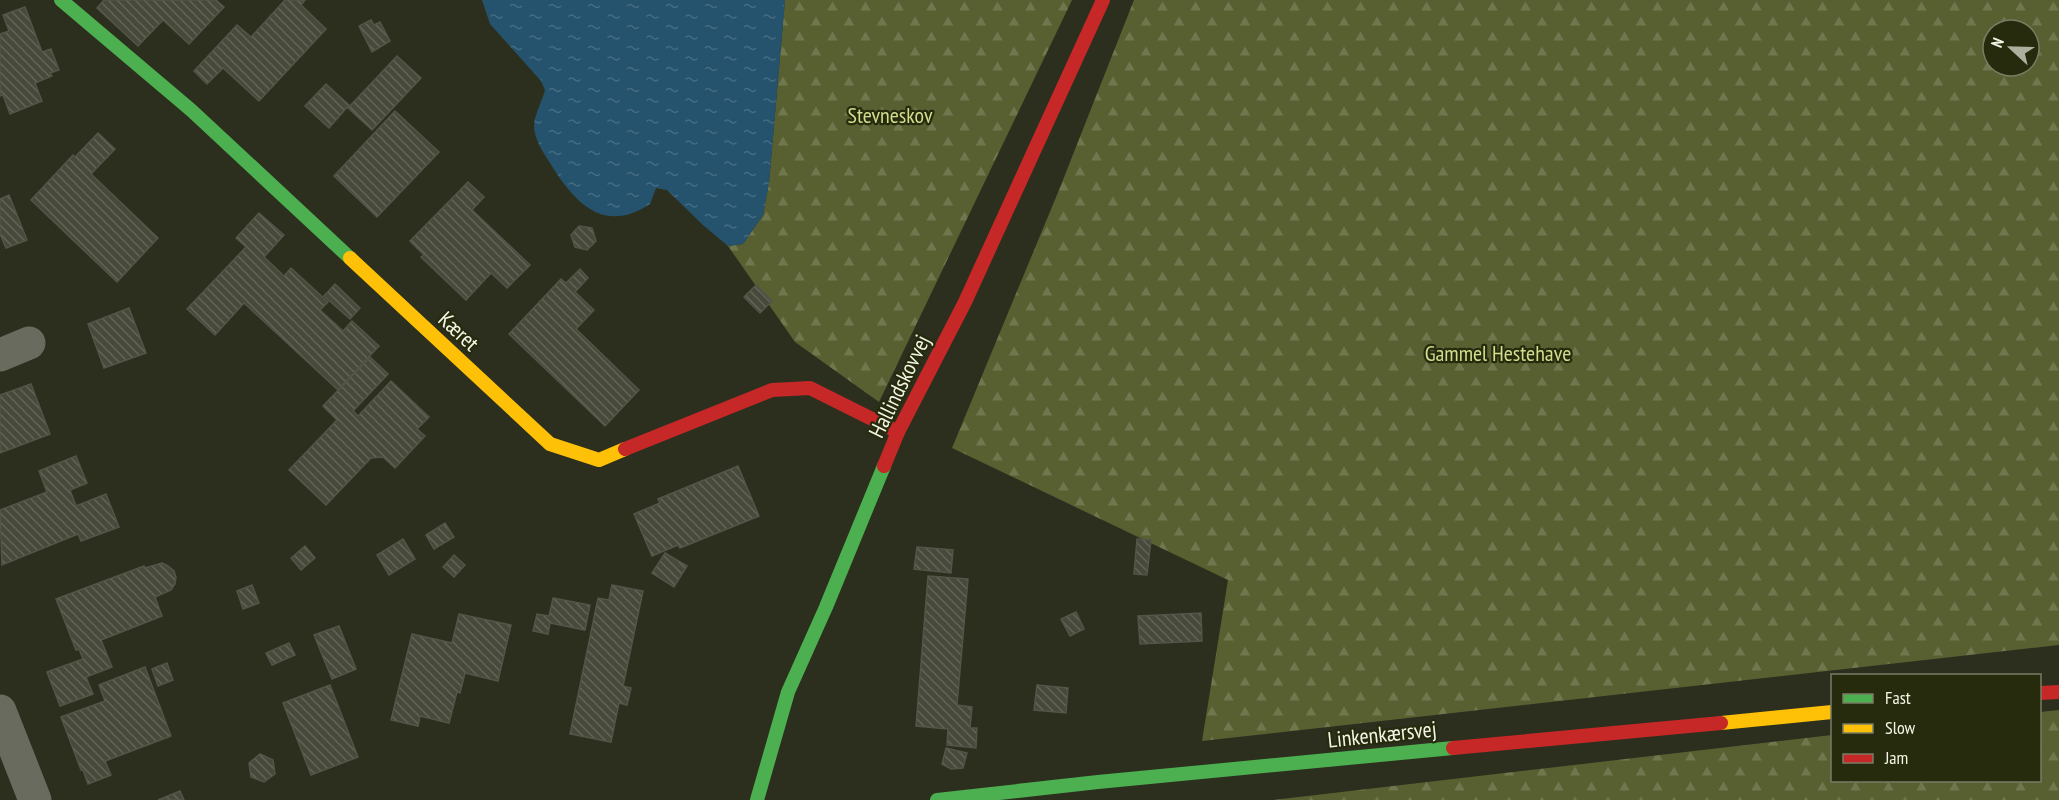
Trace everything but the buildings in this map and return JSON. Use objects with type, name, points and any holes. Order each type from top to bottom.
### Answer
[{"type":"street","name":"Kæret","points":[[61,0],[191,110],[550,444],[599,460],[772,390],[810,388],[898,432]]},
{"type":"street","name":"Hallindskovvej","points":[[757,800],[788,692],[826,607],[898,432],[964,302],[1103,0]]},
{"type":"street","points":[[2041,693],[2059,692]]},
{"type":"street","points":[[0,711],[35,800]]},
{"type":"street","name":"Linkenkærsvej","points":[[937,800],[1110,781],[1831,712]]},
{"type":"green space","name":"Stevneskov","points":[[785,0],[1072,0],[879,402],[795,342],[728,246],[743,244],[763,215],[769,183]]},
{"type":"green space","name":"Gammel Hestehave","points":[[1134,0],[2059,0],[2059,645],[1202,741],[1228,580],[952,448],[1059,190]]},
{"type":"green space","points":[[2059,710],[2059,800],[1273,800],[1831,735],[1831,782],[2041,782],[2041,712]]},
{"type":"water","points":[[482,0],[785,0],[769,183],[763,215],[743,244],[728,246],[667,190],[656,188],[650,204],[633,213],[618,216],[604,215],[591,210],[580,201],[559,177],[542,150],[534,130],[534,121],[545,90],[541,81],[490,24]]},
{"type":"traffic: fast","points":[[61,0],[191,110],[350,258]]},
{"type":"traffic: fast","points":[[757,800],[788,692],[884,466]]},
{"type":"traffic: fast","points":[[937,800],[1453,748]]},
{"type":"traffic: slow","points":[[350,258],[550,444],[599,460],[625,449]]},
{"type":"traffic: slow","points":[[1721,723],[1831,712]]},
{"type":"traffic: jam","points":[[884,466],[898,432],[965,302],[1103,0]]},
{"type":"traffic: jam","points":[[625,449],[772,390],[810,388],[898,432]]},
{"type":"traffic: jam","points":[[2041,693],[2059,692]]},
{"type":"traffic: jam","points":[[1453,748],[1721,723]]}]
